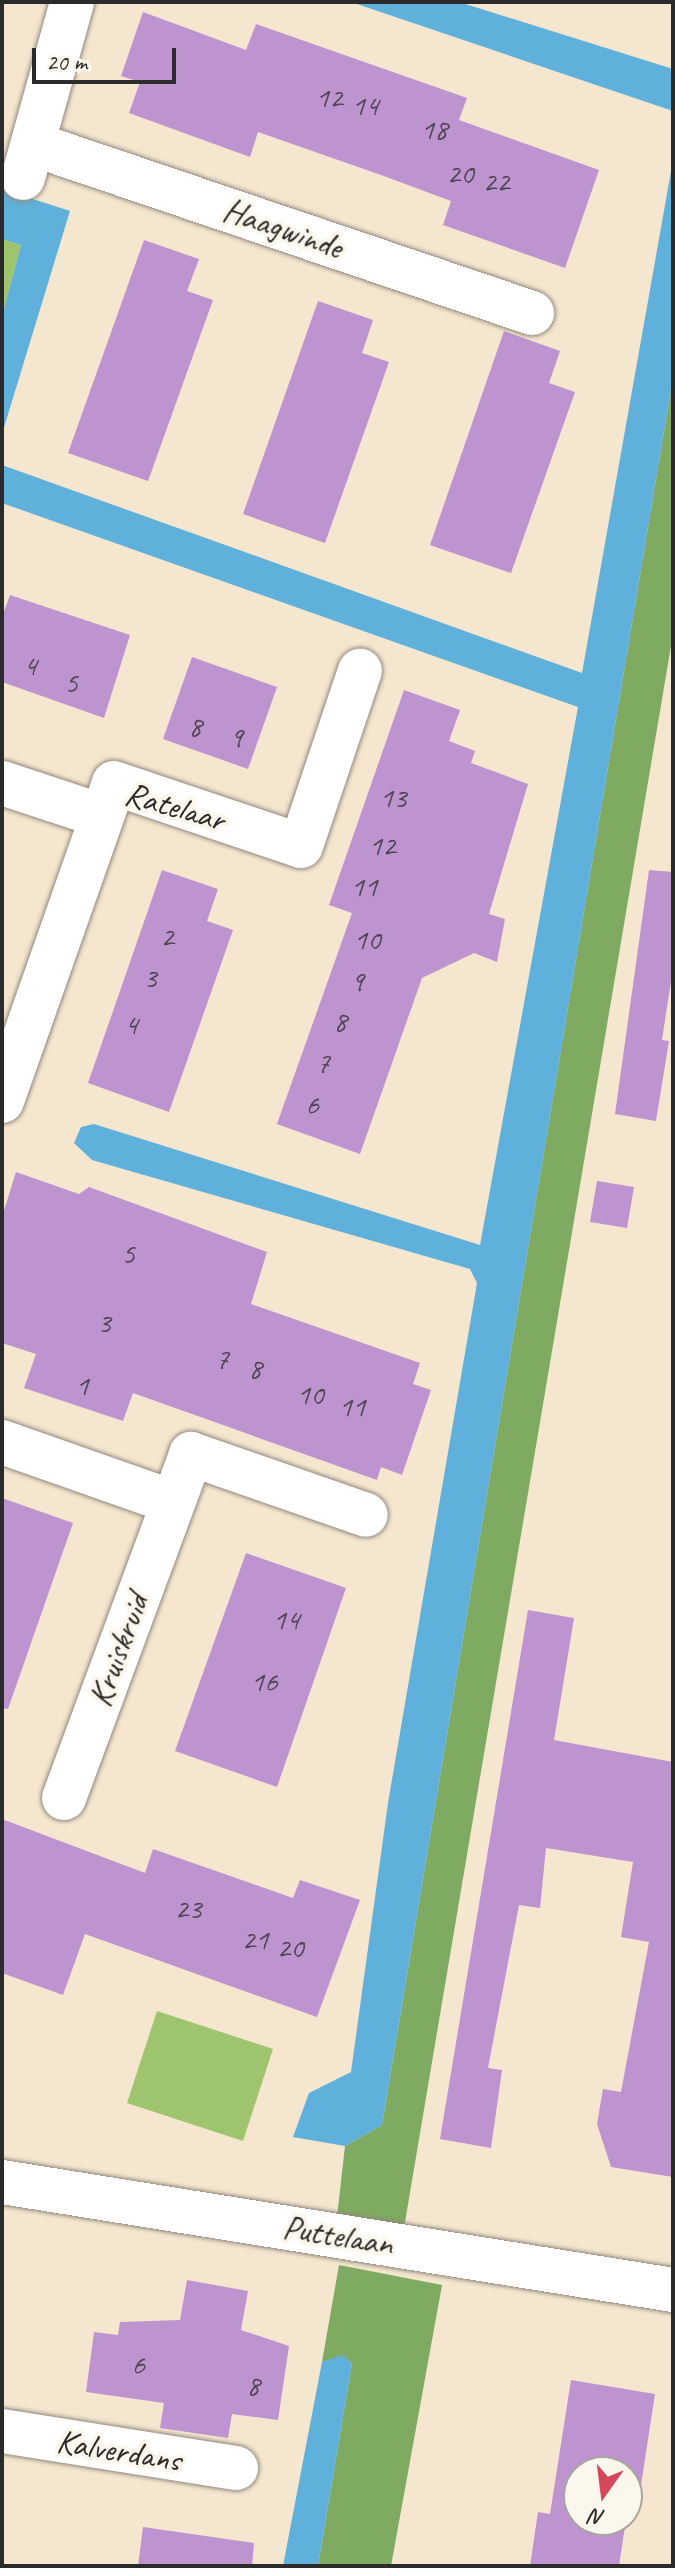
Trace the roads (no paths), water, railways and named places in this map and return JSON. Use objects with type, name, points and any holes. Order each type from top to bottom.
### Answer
[{"type":"street","name":"Haagwinde","points":[[72,2],[28,161],[532,313]]},
{"type":"street","name":"Ratelaar","points":[[8,1085],[114,783],[301,846],[360,671]]},
{"type":"street","points":[[2,783],[102,816]]},
{"type":"street","points":[[2,1442],[172,1502]]},
{"type":"street","name":"Kruiskruid","points":[[64,1798],[191,1454],[366,1515]]},
{"type":"street","name":"Puttelaan","points":[[2,2182],[673,2290]]},
{"type":"street","name":"Kalverdans","points":[[2,2431],[236,2468]]},
{"type":"water","points":[[351,2],[459,2],[673,69],[673,111]]},
{"type":"water","points":[[673,160],[673,377],[382,2125],[345,2146],[293,2137],[309,2093],[351,2072],[388,1803],[477,1283],[470,1269],[92,1160],[74,1143],[81,1127],[94,1124],[480,1245],[578,707],[2,503],[2,465],[582,673]]},
{"type":"water","points":[[2,189],[70,211],[2,434],[2,316],[21,245],[2,239]]},
{"type":"water","points":[[342,2355],[352,2363],[318,2566],[283,2566],[322,2362]]}]
